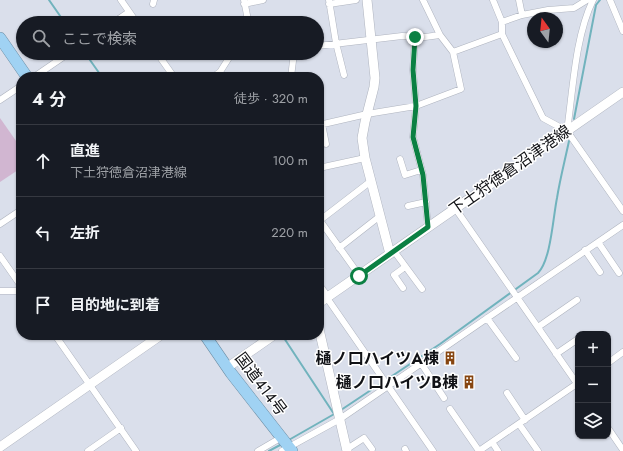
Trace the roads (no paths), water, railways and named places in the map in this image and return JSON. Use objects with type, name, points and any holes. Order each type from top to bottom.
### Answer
[{"type":"highway","points":[[0,38],[24,72]]},
{"type":"highway","name":"国道414号","points":[[209,340],[228,367],[282,437],[288,450]]},
{"type":"street","points":[[122,0],[132,16]]},
{"type":"street","points":[[246,16],[244,2],[263,0]]},
{"type":"street","points":[[344,75],[336,43],[329,2],[356,0]]},
{"type":"street","points":[[367,0],[375,78],[362,138],[380,216],[392,252],[422,289]]},
{"type":"street","points":[[324,123],[416,106],[461,88],[453,52],[440,35],[423,0]]},
{"type":"street","points":[[493,0],[502,22],[502,34],[543,118],[567,131],[623,211]]},
{"type":"street","points":[[519,0],[522,16]]},
{"type":"street","points":[[502,22],[548,10],[574,8],[587,0]]},
{"type":"street","points":[[567,131],[578,54],[587,12],[593,0]]},
{"type":"street","points":[[610,0],[623,31]]},
{"type":"street","points":[[123,16],[129,12]]},
{"type":"street","points":[[453,52],[502,34]]},
{"type":"street","points":[[324,45],[402,36],[415,37],[440,35]]},
{"type":"street","points":[[415,37],[413,70],[416,106],[413,137],[421,170],[428,227]]},
{"type":"street","points":[[41,72],[59,60]]},
{"type":"street","points":[[163,60],[171,72]]},
{"type":"street","points":[[219,72],[228,60]]},
{"type":"street","points":[[292,72],[293,60]]},
{"type":"street","points":[[0,100],[16,89]]},
{"type":"street","name":"下土狩徳倉沼津港線","points":[[324,300],[623,92]]},
{"type":"street","points":[[324,137],[326,144]]},
{"type":"street","points":[[324,167],[366,158]]},
{"type":"street","points":[[400,159],[405,175],[421,170]]},
{"type":"street","points":[[324,216],[371,181]]},
{"type":"street","points":[[408,206],[426,202]]},
{"type":"street","points":[[455,208],[575,380]]},
{"type":"street","points":[[0,224],[16,213]]},
{"type":"street","points":[[339,248],[380,216]]},
{"type":"street","points":[[288,450],[340,419],[487,318],[516,296],[623,225]]},
{"type":"street","points":[[324,227],[359,276]]},
{"type":"street","points":[[598,242],[618,273]]},
{"type":"street","points":[[585,250],[600,272]]},
{"type":"street","points":[[0,256],[16,279]]},
{"type":"street","points":[[403,288],[394,275],[405,267]]},
{"type":"street","points":[[0,291],[16,291]]},
{"type":"street","points":[[538,327],[577,300]]},
{"type":"street","points":[[324,302],[388,385],[433,451]]},
{"type":"street","points":[[487,318],[516,358]]},
{"type":"street","points":[[59,340],[136,451]]},
{"type":"street","points":[[0,447],[154,340]]},
{"type":"street","points":[[228,367],[267,340]]},
{"type":"street","points":[[322,340],[347,450],[364,438],[372,449]]},
{"type":"street","points":[[556,354],[575,341]]},
{"type":"street","points":[[611,361],[621,354],[623,361]]},
{"type":"street","points":[[421,363],[444,398]]},
{"type":"street","points":[[450,409],[479,451],[575,386]]},
{"type":"street","points":[[507,392],[538,451]]},
{"type":"street","points":[[88,451],[121,428]]},
{"type":"street","points":[[611,431],[621,442],[623,450]]},
{"type":"street","points":[[258,451],[282,437]]},
{"type":"street","points":[[492,442],[498,451]]},
{"type":"waterway","points":[[49,0],[60,16]]},
{"type":"waterway","points":[[574,119],[596,5],[600,0]]},
{"type":"waterway","points":[[90,60],[98,72]]},
{"type":"waterway","points":[[341,410],[440,344],[538,273],[549,249],[558,191],[569,141]]},
{"type":"waterway","points":[[285,340],[334,414]]},
{"type":"waterway","points":[[287,441],[336,413]]},
{"type":"waterway","points":[[269,451],[282,444]]},
{"type":"place","name":"樋ノ口ハイツA棟","points":[[450,358]]},
{"type":"place","name":"樋ノ口ハイツB棟","points":[[469,382]]}]
